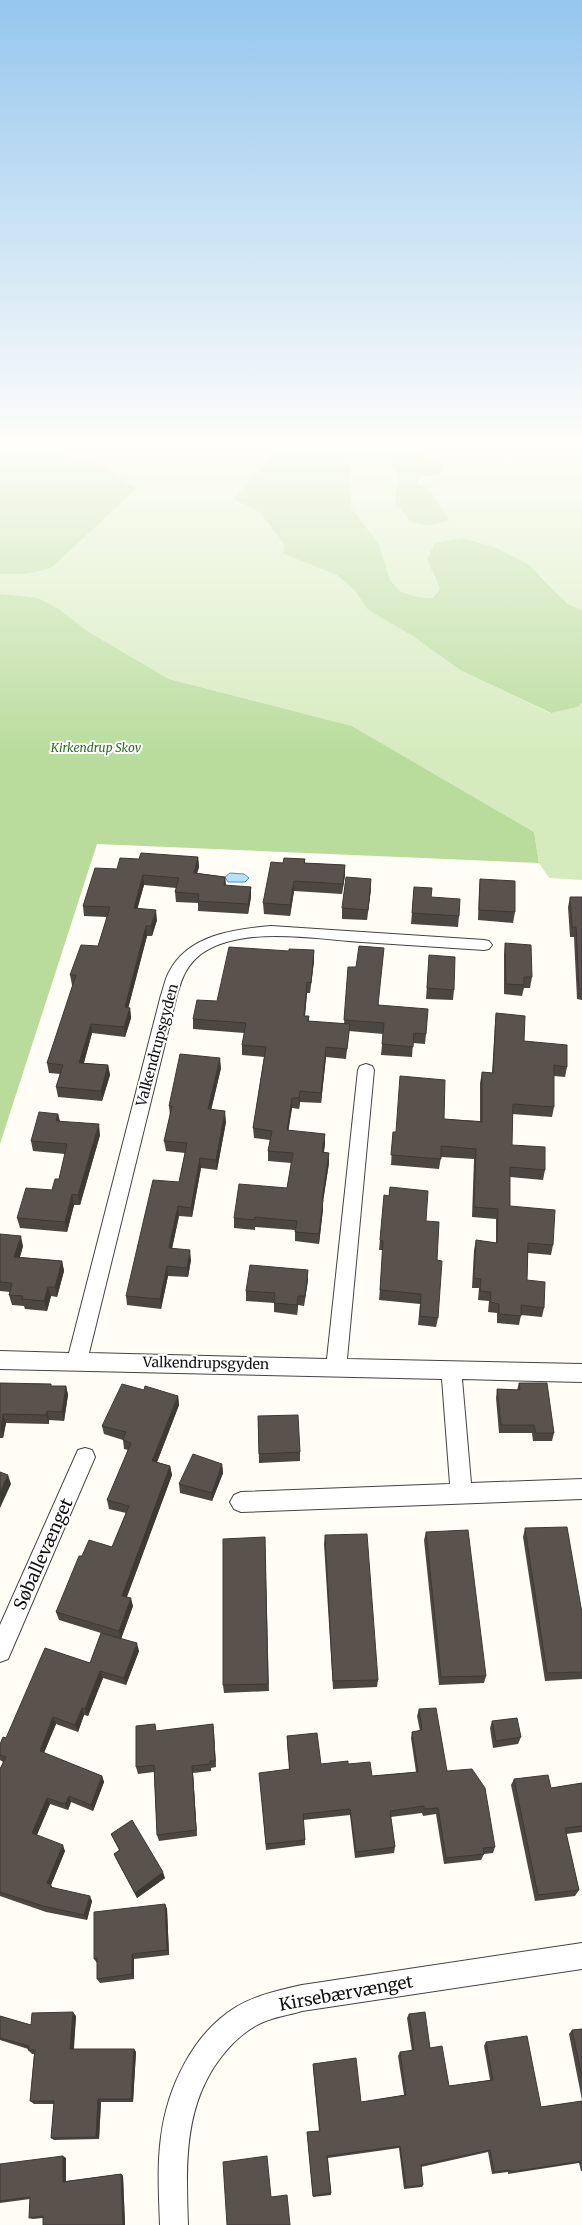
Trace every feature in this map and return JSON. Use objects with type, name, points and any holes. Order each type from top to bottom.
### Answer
[{"type":"street","name":"Valkendrupsgyden","points":[[77,1361],[169,995],[178,969],[196,950],[220,939],[245,933],[271,931],[484,946]]},
{"type":"street","points":[[336,1366],[366,1070]]},
{"type":"street","name":"Valkendrupsgyden","points":[[0,1360],[336,1366],[582,1373]]},
{"type":"street","points":[[450,1369],[461,1494]]},
{"type":"street","name":"Søballevænget","points":[[0,1652],[85,1457]]},
{"type":"street","points":[[240,1502],[582,1489]]},
{"type":"street","name":"Kirsebærvænget","points":[[174,2225],[175,2137],[184,2096],[202,2061],[222,2036],[244,2018],[266,2008],[302,1998],[582,1956]]},
{"type":"green space","points":[[0,547],[74,547],[51,568],[26,574],[0,574]]},
{"type":"green space","points":[[44,547],[284,547],[283,554],[337,575],[355,591],[368,610],[414,637],[460,670],[550,713],[578,707],[582,703],[582,880],[549,878],[539,863],[534,832],[352,726],[169,679],[89,632],[59,609],[0,594],[0,574],[26,574]]},
{"type":"green space","points":[[284,547],[380,547],[390,580],[400,591],[417,597],[433,598],[440,589],[427,559],[433,547],[494,547],[528,564],[568,604],[582,610],[582,703],[578,707],[551,713],[460,670],[414,637],[368,610],[355,591],[337,575],[283,554]]},
{"type":"green space","points":[[374,547],[582,547],[582,610],[568,604],[540,575],[432,572],[440,589],[433,598],[417,597],[400,591],[390,580],[384,564]]},
{"type":"green space","name":"Kirkendrup Skov","points":[[0,594],[38,598],[59,609],[89,632],[169,679],[352,726],[534,832],[539,863],[97,844],[0,1144]]},
{"type":"water","points":[[230,873],[244,874],[249,878],[245,882],[228,882],[225,877]]},
{"type":"building","points":[[141,853],[198,857],[194,873],[225,877],[224,885],[251,887],[248,904],[198,901],[199,894],[175,892],[179,878],[143,875],[134,908],[156,910],[151,926],[146,926],[125,1007],[130,1008],[124,1027],[91,1024],[79,1063],[108,1065],[101,1091],[56,1087],[63,1065],[47,1063],[76,975],[70,975],[81,945],[98,946],[110,907],[83,906],[95,868],[117,869],[120,858],[139,859]]},
{"type":"building","points":[[284,858],[305,859],[304,863],[345,865],[343,884],[294,881],[290,905],[263,903],[271,862],[283,863]]},
{"type":"building","points":[[346,877],[371,879],[368,910],[342,908]]},
{"type":"building","points":[[480,879],[515,881],[515,912],[479,910]]},
{"type":"building","points":[[414,887],[432,888],[431,897],[460,899],[459,916],[412,913]]},
{"type":"building","points":[[570,897],[582,897],[582,989],[579,989],[576,927],[572,927]]},
{"type":"building","points":[[505,943],[531,945],[532,977],[524,977],[524,985],[506,984]]},
{"type":"building","points":[[359,946],[384,948],[378,1005],[428,1009],[426,1034],[414,1033],[413,1047],[382,1044],[384,1023],[344,1020],[348,967],[356,967]]},
{"type":"building","points":[[229,947],[289,951],[289,949],[314,950],[311,983],[307,982],[304,1016],[309,1016],[308,1021],[350,1024],[347,1049],[326,1047],[321,1093],[300,1091],[299,1098],[292,1098],[287,1130],[325,1134],[322,1152],[329,1153],[322,1199],[319,1234],[295,1232],[297,1221],[255,1217],[254,1220],[234,1218],[239,1184],[287,1188],[293,1153],[268,1151],[272,1131],[253,1128],[266,1047],[242,1045],[246,1023],[193,1019],[197,1000],[217,1001]]},
{"type":"building","points":[[429,955],[455,957],[454,990],[427,988]]},
{"type":"building","points":[[496,1013],[525,1016],[524,1041],[567,1045],[567,1067],[554,1065],[554,1107],[513,1104],[512,1145],[545,1147],[545,1170],[510,1167],[510,1206],[555,1210],[553,1245],[528,1243],[527,1280],[545,1282],[544,1308],[521,1305],[521,1316],[499,1314],[499,1304],[490,1302],[491,1292],[480,1291],[481,1279],[474,1278],[476,1240],[497,1243],[498,1209],[474,1207],[476,1149],[441,1146],[441,1159],[391,1155],[393,1132],[396,1132],[400,1076],[445,1080],[444,1119],[482,1122],[482,1072],[493,1073]]},
{"type":"building","points":[[180,1054],[220,1058],[208,1109],[225,1111],[216,1160],[200,1158],[191,1208],[178,1206],[169,1248],[190,1250],[187,1268],[167,1266],[160,1299],[126,1296],[153,1180],[179,1182],[187,1143],[164,1141],[172,1106],[169,1106]]},
{"type":"building","points":[[39,1112],[58,1114],[56,1121],[99,1124],[78,1195],[72,1194],[65,1222],[17,1218],[26,1188],[52,1190],[55,1179],[59,1179],[67,1144],[31,1141]]},
{"type":"building","points":[[390,1187],[428,1191],[426,1221],[439,1222],[437,1260],[442,1261],[438,1318],[420,1316],[421,1294],[380,1290],[383,1241],[380,1240],[384,1195],[389,1196]]},
{"type":"building","points":[[0,1234],[21,1236],[14,1257],[62,1261],[55,1287],[48,1287],[44,1301],[22,1299],[23,1296],[9,1295],[12,1283],[0,1282]]},
{"type":"building","points":[[250,1265],[308,1270],[305,1296],[298,1296],[297,1305],[274,1303],[275,1293],[246,1291]]},
{"type":"building","points":[[0,1383],[51,1384],[51,1386],[66,1386],[62,1412],[47,1411],[46,1415],[3,1414],[0,1429]]},
{"type":"building","points":[[519,1383],[547,1383],[554,1433],[536,1433],[534,1425],[501,1425],[497,1389],[520,1390]]},
{"type":"building","points":[[122,1384],[144,1390],[145,1386],[178,1396],[152,1461],[170,1466],[122,1596],[131,1598],[119,1631],[56,1612],[79,1556],[82,1556],[89,1540],[112,1547],[129,1506],[107,1500],[131,1443],[123,1440],[126,1432],[102,1426]]},
{"type":"building","points":[[298,1415],[300,1452],[259,1454],[258,1416]]},
{"type":"building","points":[[193,1454],[222,1464],[212,1493],[179,1484]]},
{"type":"building","points":[[0,1472],[8,1475],[0,1492]]},
{"type":"building","points":[[567,1527],[582,1613],[582,1672],[547,1673],[525,1528]]},
{"type":"building","points":[[468,1530],[486,1676],[441,1677],[426,1532]]},
{"type":"building","points":[[367,1534],[378,1680],[333,1681],[325,1535]]},
{"type":"building","points":[[265,1537],[268,1684],[223,1685],[223,1539]]},
{"type":"building","points":[[101,1633],[137,1643],[124,1678],[100,1671],[85,1709],[82,1708],[75,1725],[53,1717],[40,1751],[102,1776],[91,1805],[69,1796],[65,1804],[47,1798],[32,1833],[63,1845],[47,1883],[51,1885],[50,1887],[90,1896],[84,1915],[43,1906],[0,1892],[0,1769],[6,1757],[0,1755],[0,1744],[3,1737],[6,1738],[45,1648],[90,1663]]},
{"type":"building","points":[[436,1708],[447,1771],[472,1769],[485,1788],[495,1847],[483,1848],[484,1854],[446,1858],[438,1808],[424,1809],[424,1806],[390,1811],[395,1847],[356,1852],[350,1809],[303,1814],[305,1840],[266,1844],[259,1773],[290,1769],[287,1736],[317,1733],[321,1764],[348,1761],[348,1764],[370,1762],[372,1776],[418,1772],[412,1732],[422,1730],[419,1709]]},
{"type":"building","points":[[517,1718],[521,1737],[496,1741],[492,1721]]},
{"type":"building","points":[[155,1724],[156,1731],[213,1724],[215,1761],[210,1761],[210,1764],[192,1766],[196,1830],[157,1835],[154,1765],[136,1767],[136,1726]]},
{"type":"building","points":[[548,1775],[551,1788],[582,1783],[582,1826],[565,1828],[579,1890],[538,1895],[514,1779]]},
{"type":"building","points":[[132,1820],[163,1872],[135,1893],[114,1854],[120,1850],[111,1834]]},
{"type":"building","points":[[165,1904],[167,1950],[132,1954],[132,1974],[97,1979],[97,1958],[94,1959],[94,1912]]},
{"type":"building","points":[[73,2012],[70,2049],[134,2049],[131,2099],[98,2099],[96,2137],[51,2138],[54,2101],[30,2101],[35,2050],[28,2050],[29,2046],[0,2038],[0,2016],[31,2025],[32,2013]]},
{"type":"building","points":[[425,2012],[430,2048],[442,2046],[449,2086],[493,2080],[486,2042],[527,2036],[541,2107],[582,2101],[582,2161],[511,2172],[511,2170],[494,2172],[490,2150],[421,2165],[423,2185],[406,2187],[400,2146],[327,2156],[331,2193],[313,2196],[307,2132],[320,2131],[313,2064],[356,2058],[361,2102],[406,2095],[400,2052],[414,2050],[409,2014]]},
{"type":"building","points":[[582,2029],[582,2077],[572,2030]]},
{"type":"building","points":[[63,2156],[63,2182],[121,2174],[123,2225],[43,2225],[43,2216],[29,2218],[30,2197],[0,2201],[0,2164]]},
{"type":"building","points":[[267,2156],[271,2197],[287,2195],[290,2225],[227,2225],[223,2162]]}]
